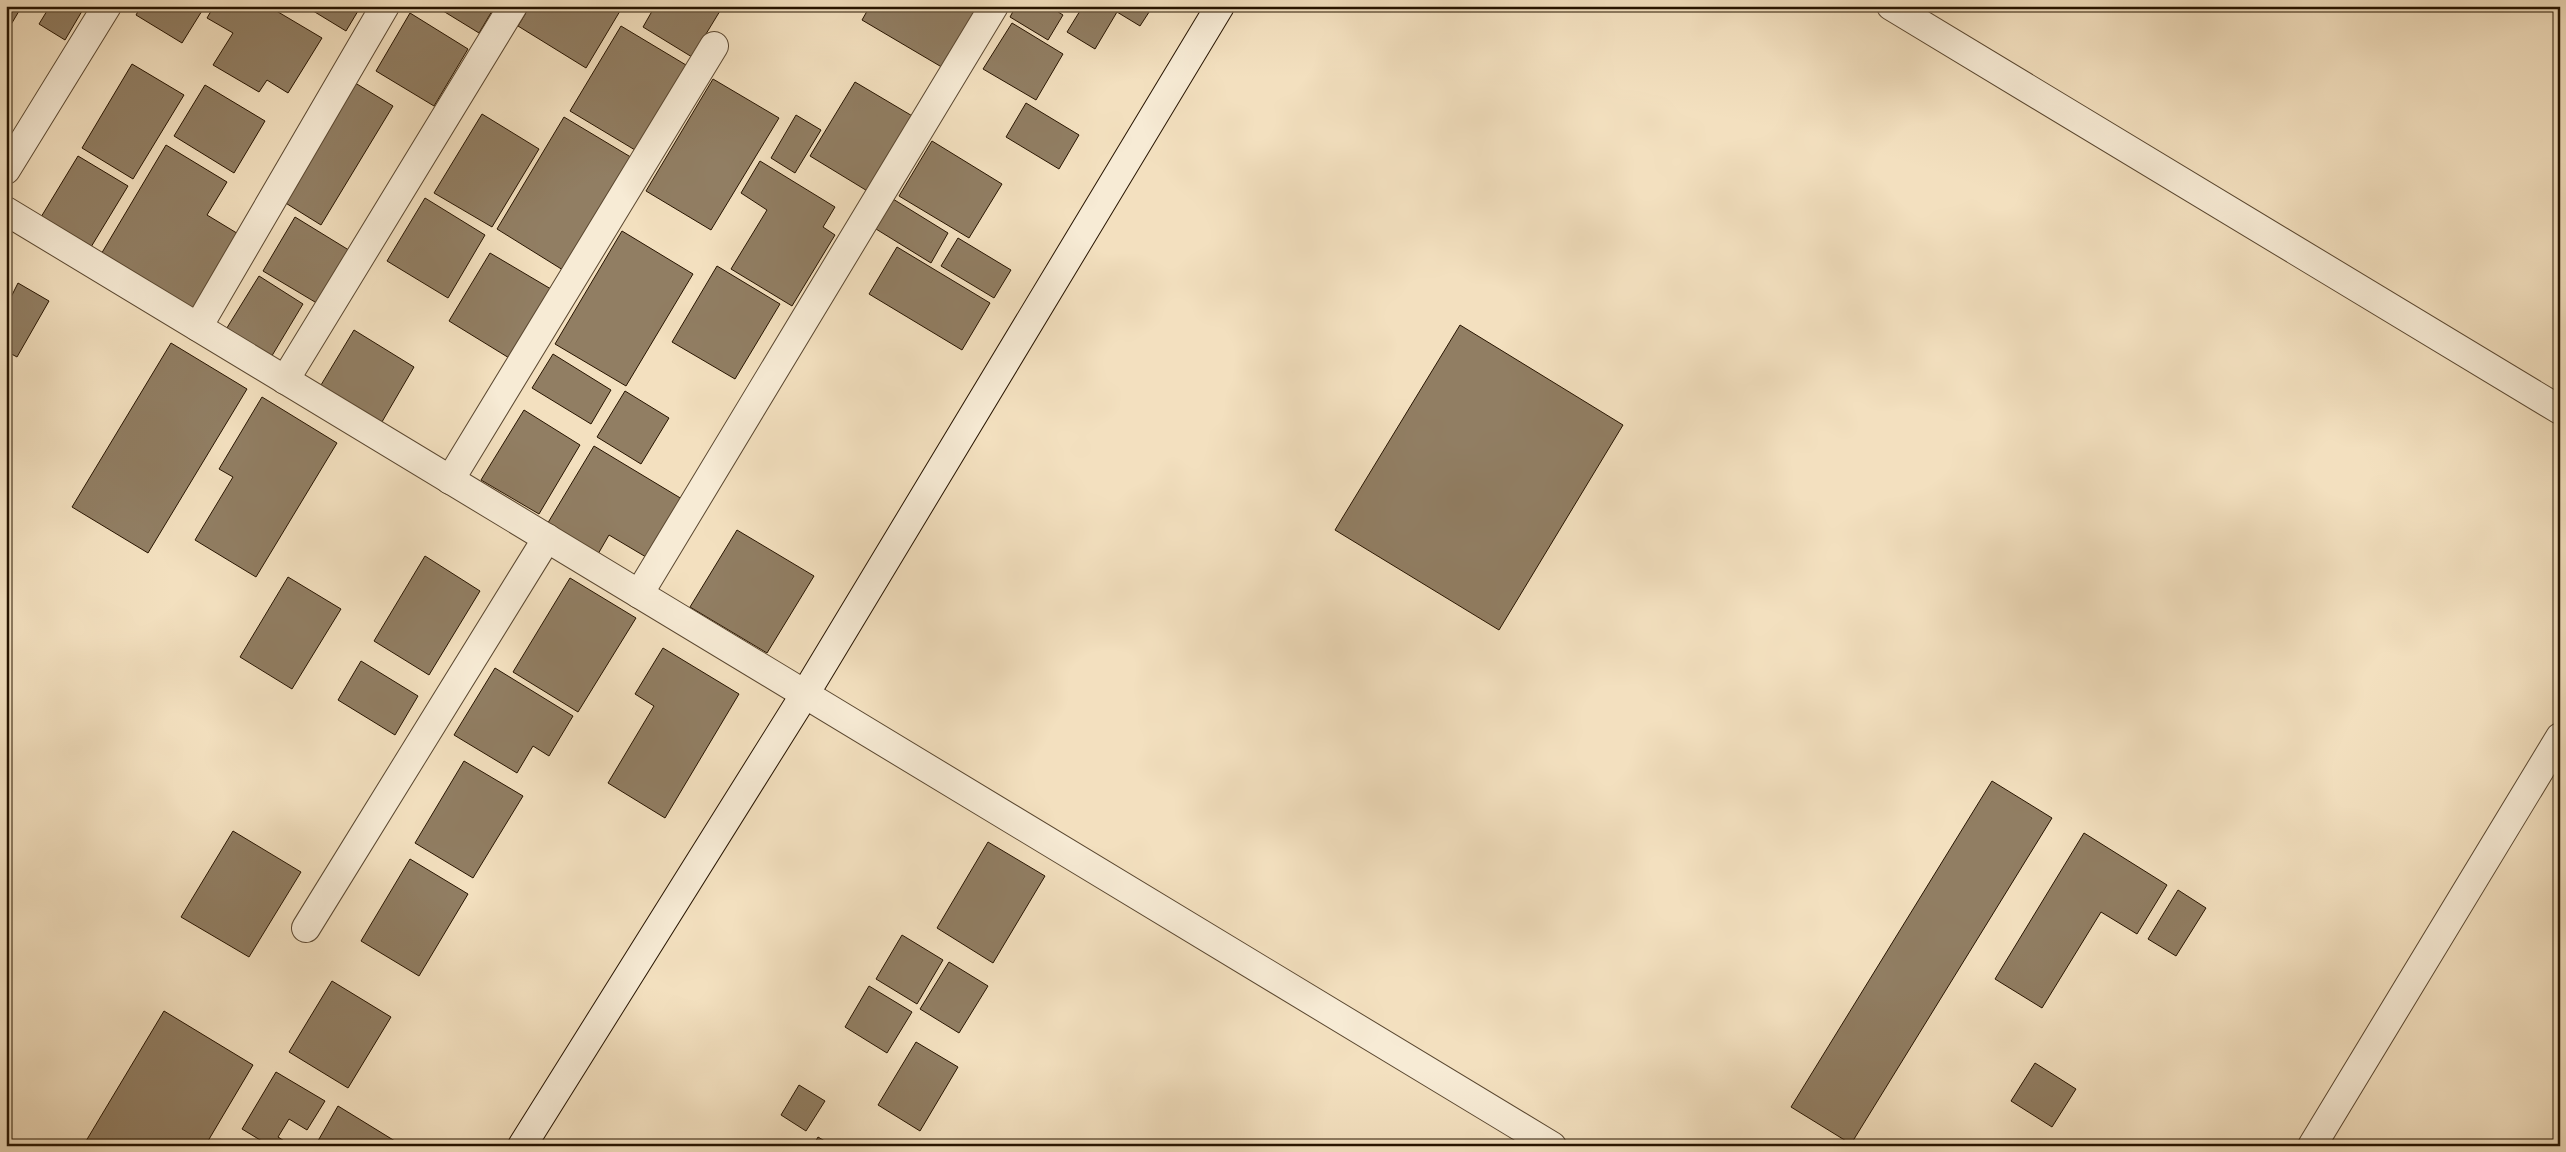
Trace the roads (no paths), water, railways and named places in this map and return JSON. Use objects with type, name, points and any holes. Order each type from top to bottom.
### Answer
[{"type":"street","points":[[6,170],[107,6]]},
{"type":"street","points":[[198,327],[385,6]]},
{"type":"street","points":[[285,380],[513,6]]},
{"type":"street","points":[[639,594],[994,6]]},
{"type":"street","points":[[522,1146],[805,694],[1220,6]]},
{"type":"street","points":[[1891,6],[2560,410]]},
{"type":"street","points":[[450,480],[714,46]]},
{"type":"street","points":[[6,211],[1552,1146]]},
{"type":"street","points":[[306,928],[547,538]]},
{"type":"street","points":[[2312,1146],[2560,737]]}]
